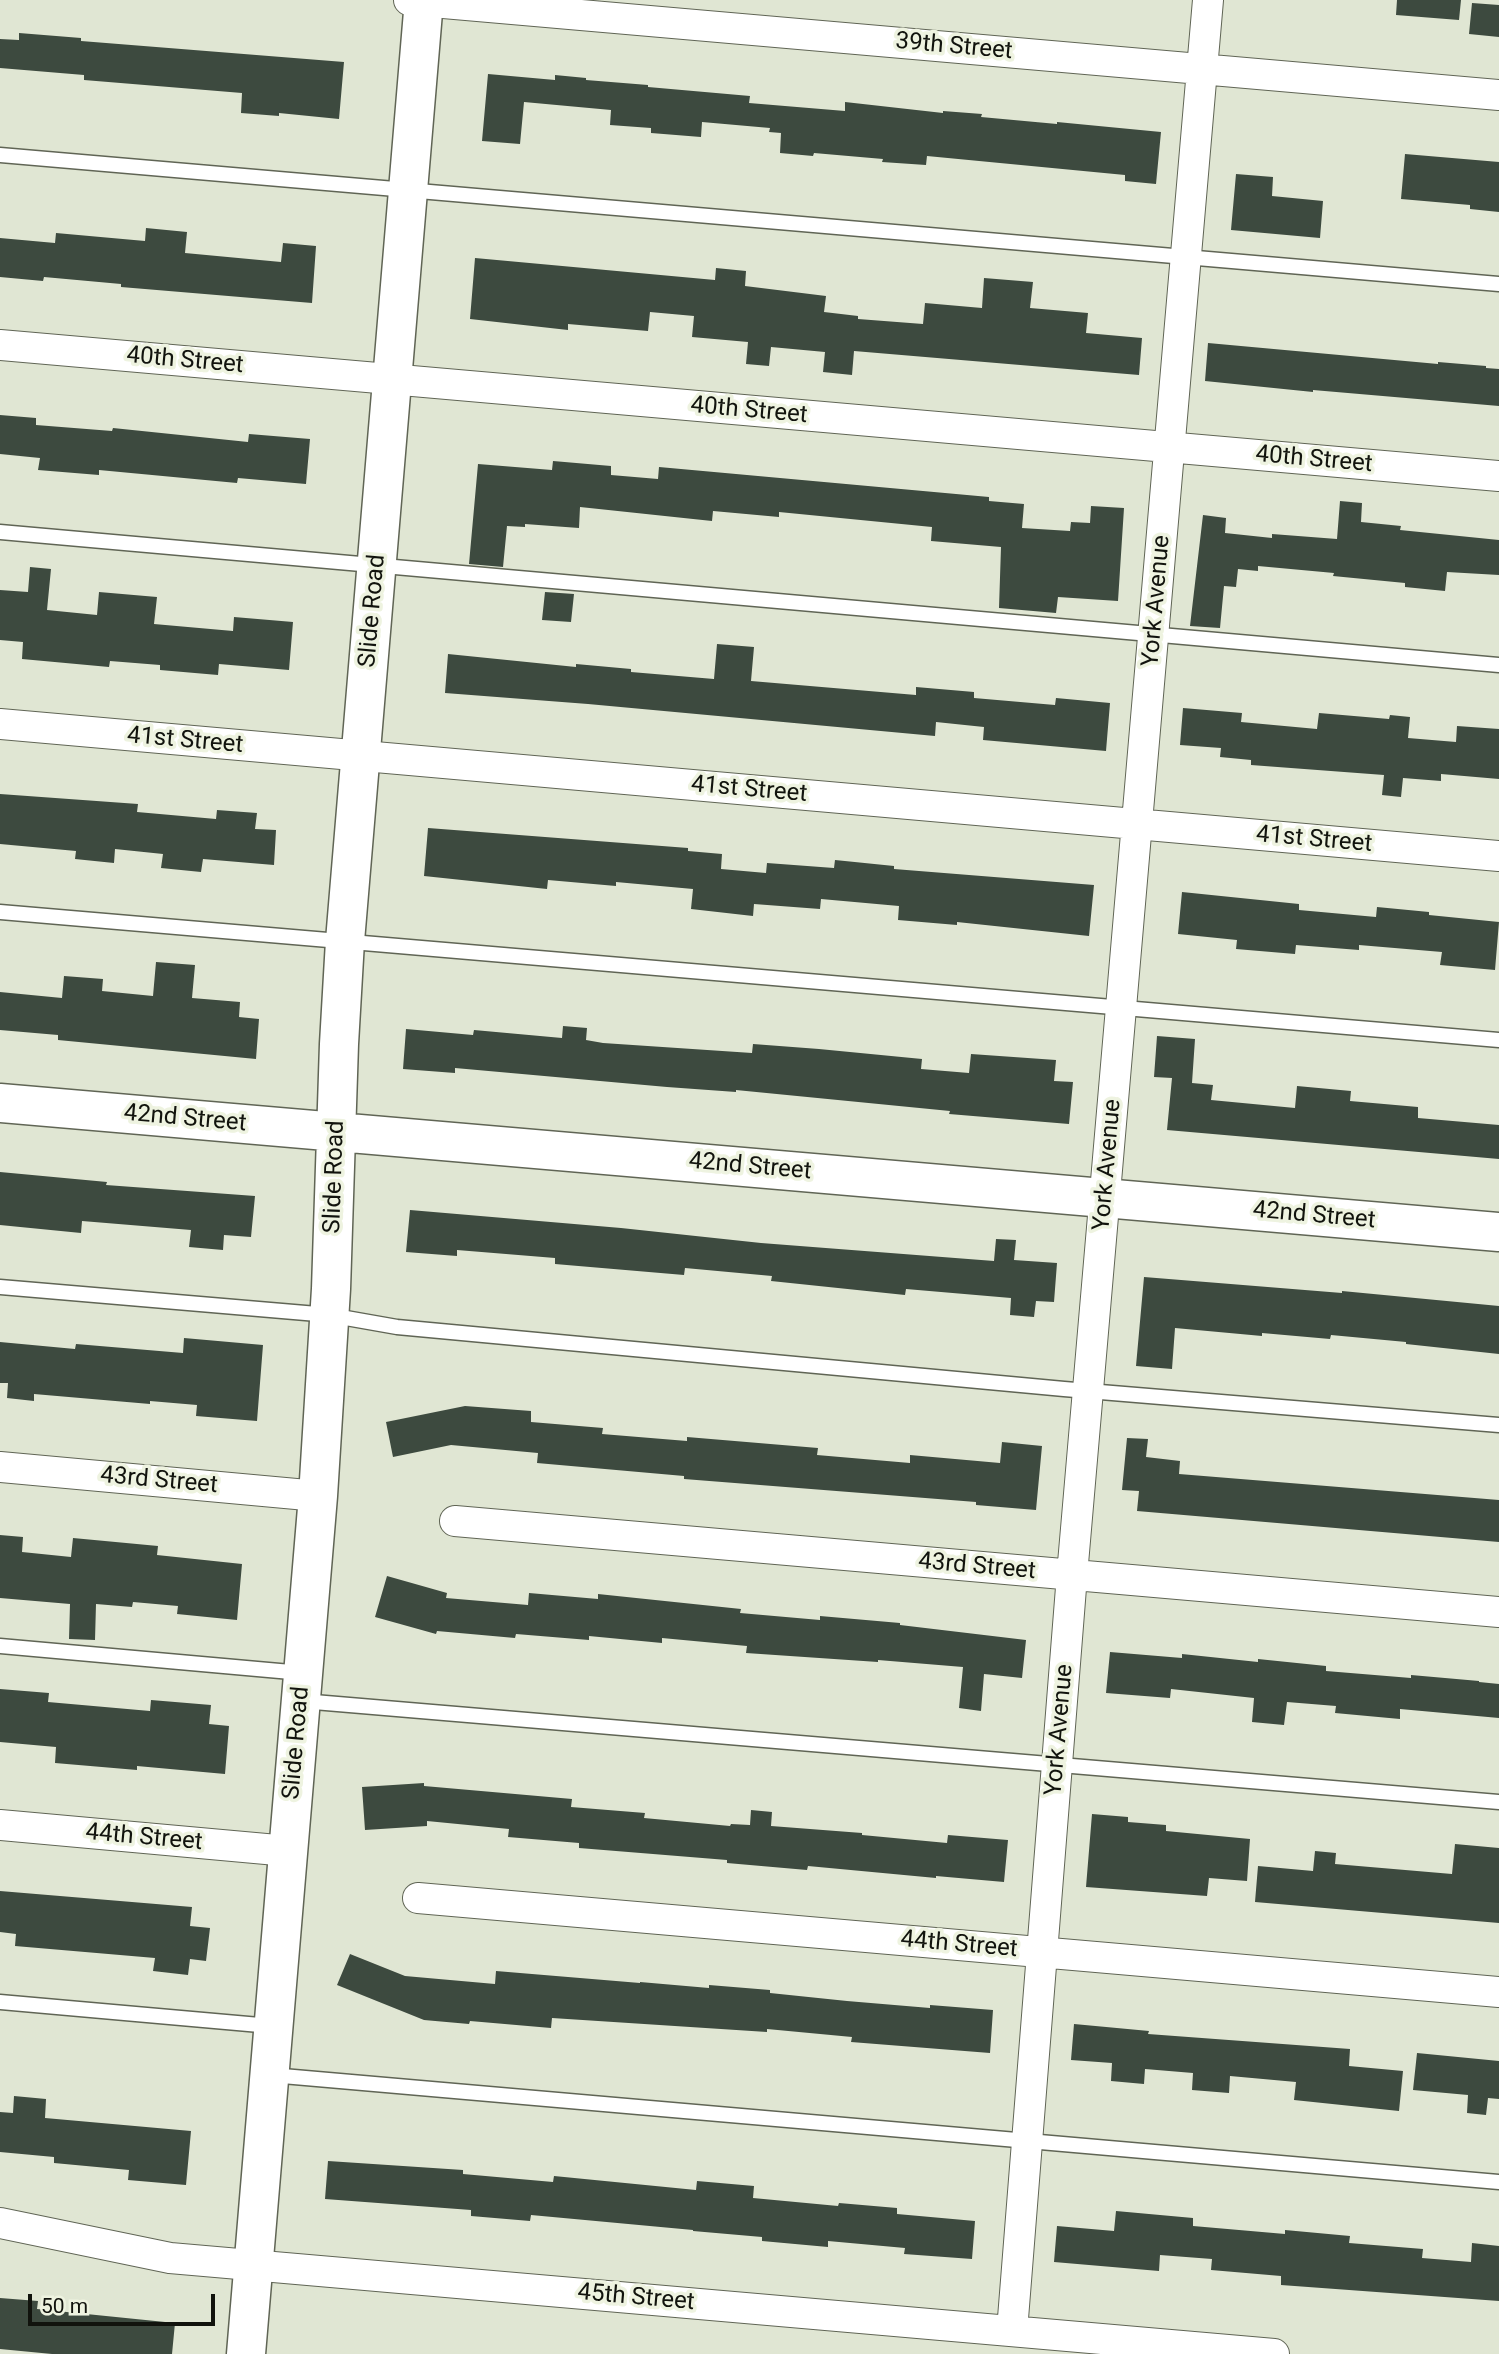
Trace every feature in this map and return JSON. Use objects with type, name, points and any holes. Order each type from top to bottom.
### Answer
[{"type":"main road","name":"Slide Road","points":[[246,2354],[318,1496],[329,1315],[345,941],[408,190],[419,0]]},
{"type":"main road","name":"42nd Street","points":[[0,1103],[1499,1233]]},
{"type":"street","name":"39th Street","points":[[419,0],[1499,95]]},
{"type":"street","name":"York Avenue","points":[[1012,2331],[1072,1575],[1208,0]]},
{"type":"street","name":"40th Street","points":[[0,345],[1499,476]]},
{"type":"street","name":"41st Street","points":[[0,724],[1499,856]]},
{"type":"street","name":"43rd Street","points":[[0,1467],[318,1496]]},
{"type":"street","name":"43rd Street","points":[[454,1521],[1499,1612]]},
{"type":"street","name":"44th Street","points":[[0,1825],[288,1851]]},
{"type":"street","name":"44th Street","points":[[418,1898],[1499,1992]]},
{"type":"street","name":"45th Street","points":[[0,2224],[170,2258],[1274,2354]]},
{"type":"lane","points":[[0,155],[1499,284]]},
{"type":"lane","points":[[0,532],[1499,665]]},
{"type":"lane","points":[[0,912],[1499,1040]]},
{"type":"lane","points":[[0,1287],[329,1315],[397,1327],[1088,1391],[1499,1425]]},
{"type":"lane","points":[[0,1646],[302,1687],[1057,1764],[1499,1802]]},
{"type":"lane","points":[[0,2003],[274,2026]]},
{"type":"lane","points":[[270,2074],[1499,2182]]},
{"type":"building","points":[[1397,0],[1461,0],[1459,20],[1396,15]]},
{"type":"building","points":[[1472,3],[1499,5],[1499,37],[1469,34]]},
{"type":"building","points":[[19,33],[81,38],[81,41],[344,62],[339,119],[279,113],[279,116],[241,113],[242,93],[84,80],[84,75],[0,68],[0,39],[19,40]]},
{"type":"building","points":[[488,74],[555,80],[555,75],[750,96],[749,103],[845,111],[845,102],[1161,132],[1156,184],[1125,181],[1125,175],[927,156],[926,165],[814,153],[813,156],[780,153],[781,133],[769,132],[770,128],[702,122],[701,137],[651,133],[651,128],[610,125],[611,110],[524,102],[520,144],[482,141]]},
{"type":"building","points":[[1405,154],[1499,162],[1499,212],[1470,209],[1470,205],[1401,199]]},
{"type":"building","points":[[1236,174],[1273,177],[1272,196],[1323,201],[1320,238],[1231,230]]},
{"type":"building","points":[[146,228],[187,232],[185,253],[281,262],[283,243],[316,246],[312,303],[121,287],[121,284],[44,277],[43,281],[0,277],[0,238],[55,243],[56,233],[145,241]]},
{"type":"building","points":[[475,258],[715,280],[716,268],[746,271],[745,286],[826,296],[824,312],[858,316],[858,319],[923,324],[925,303],[982,308],[984,278],[1033,282],[1030,308],[1088,313],[1086,333],[1142,338],[1139,375],[854,351],[852,375],[823,372],[825,352],[771,347],[769,366],[746,364],[748,342],[692,337],[694,316],[650,312],[648,331],[568,324],[568,330],[470,319]]},
{"type":"building","points":[[1208,343],[1486,366],[1499,369],[1499,406],[1205,381]]},
{"type":"building","points":[[0,415],[36,418],[36,425],[112,431],[113,428],[248,442],[249,434],[310,439],[306,484],[238,478],[237,483],[99,470],[99,475],[38,470],[40,458],[0,454]]},
{"type":"building","points":[[553,461],[611,466],[611,475],[658,479],[659,467],[989,497],[989,501],[1024,504],[1022,528],[1070,531],[1071,522],[1090,523],[1091,506],[1124,508],[1118,601],[1058,597],[1056,613],[999,608],[1001,547],[931,541],[932,527],[779,512],[779,517],[713,511],[712,521],[580,507],[579,528],[525,524],[525,527],[507,526],[503,567],[469,564],[478,464],[552,470]]},
{"type":"building","points":[[1340,501],[1362,503],[1361,522],[1401,526],[1400,530],[1499,540],[1499,575],[1447,572],[1445,591],[1405,587],[1405,583],[1333,576],[1334,573],[1258,566],[1258,571],[1238,569],[1236,587],[1224,586],[1220,628],[1190,626],[1203,515],[1226,518],[1225,533],[1272,538],[1272,534],[1337,539]]},
{"type":"building","points":[[30,567],[51,569],[47,610],[97,615],[99,592],[157,597],[154,624],[233,631],[234,617],[293,622],[289,670],[219,664],[218,675],[160,670],[160,665],[110,661],[109,667],[22,659],[23,642],[0,640],[0,590],[28,592]]},
{"type":"building","points":[[545,592],[574,594],[571,622],[542,620]]},
{"type":"building","points":[[717,644],[754,647],[751,681],[916,695],[916,687],[974,692],[974,698],[1055,705],[1056,698],[1110,703],[1106,751],[983,740],[984,727],[936,722],[935,736],[445,693],[448,654],[576,667],[576,664],[631,669],[631,672],[714,679]]},
{"type":"building","points":[[1183,708],[1242,713],[1241,722],[1317,729],[1319,713],[1389,719],[1390,715],[1410,717],[1408,738],[1456,742],[1457,726],[1499,729],[1499,779],[1441,774],[1441,781],[1403,778],[1401,797],[1382,795],[1384,775],[1251,765],[1251,760],[1220,757],[1221,748],[1180,745]]},
{"type":"building","points":[[0,794],[138,804],[137,812],[216,819],[217,810],[257,813],[255,829],[276,830],[274,865],[203,859],[201,872],[161,868],[163,854],[115,849],[114,863],[75,859],[76,851],[0,844]]},
{"type":"building","points":[[428,828],[688,848],[688,851],[722,854],[721,869],[766,873],[767,863],[834,868],[835,860],[894,866],[894,869],[1094,885],[1089,936],[957,922],[957,925],[898,920],[899,906],[821,899],[820,909],[754,904],[753,916],[691,909],[693,889],[616,882],[616,886],[548,880],[547,889],[424,876]]},
{"type":"building","points":[[1182,892],[1299,904],[1299,910],[1376,917],[1377,907],[1499,922],[1495,970],[1440,965],[1442,952],[1359,945],[1359,950],[1296,945],[1295,954],[1236,949],[1237,940],[1178,934]]},
{"type":"building","points":[[156,962],[195,965],[192,998],[240,1002],[239,1017],[259,1019],[256,1059],[58,1040],[58,1035],[0,1030],[0,992],[62,998],[64,976],[103,979],[102,991],[153,996]]},
{"type":"building","points":[[563,1026],[587,1028],[586,1040],[603,1043],[752,1053],[753,1044],[819,1049],[922,1059],[921,1069],[969,1073],[971,1054],[1056,1060],[1054,1081],[1073,1082],[1069,1124],[949,1114],[950,1111],[736,1090],[667,1087],[455,1068],[455,1073],[403,1069],[406,1029],[473,1035],[474,1030],[562,1038]]},
{"type":"building","points":[[1157,1036],[1195,1039],[1192,1083],[1213,1085],[1211,1100],[1295,1108],[1297,1086],[1351,1091],[1350,1101],[1418,1107],[1418,1118],[1499,1125],[1499,1159],[1167,1130],[1172,1078],[1154,1077]]},
{"type":"building","points":[[0,1172],[107,1182],[106,1185],[255,1196],[251,1237],[224,1235],[223,1250],[189,1247],[191,1230],[82,1221],[81,1233],[0,1225]]},
{"type":"building","points":[[410,1210],[761,1243],[994,1261],[996,1239],[1016,1240],[1014,1260],[1057,1263],[1054,1302],[1036,1301],[1034,1317],[1010,1315],[1011,1298],[906,1289],[905,1295],[771,1281],[772,1276],[685,1268],[684,1275],[555,1264],[555,1258],[457,1250],[457,1256],[406,1252]]},
{"type":"building","points":[[1144,1277],[1342,1291],[1499,1306],[1499,1354],[1331,1335],[1330,1339],[1262,1333],[1262,1336],[1175,1328],[1172,1369],[1136,1366]]},
{"type":"building","points":[[184,1338],[263,1345],[257,1421],[196,1416],[197,1405],[150,1401],[150,1404],[34,1394],[34,1401],[7,1398],[8,1383],[0,1383],[0,1342],[75,1349],[76,1344],[183,1353]]},
{"type":"building","points":[[465,1406],[531,1411],[531,1422],[603,1428],[602,1434],[687,1441],[687,1437],[818,1448],[817,1455],[910,1463],[910,1455],[1000,1463],[1002,1442],[1042,1446],[1036,1510],[976,1505],[976,1502],[684,1479],[684,1476],[537,1463],[538,1453],[451,1445],[393,1457],[386,1422]]},
{"type":"building","points":[[1127,1438],[1148,1439],[1146,1457],[1180,1461],[1179,1474],[1499,1500],[1499,1542],[1137,1511],[1139,1491],[1122,1490]]},
{"type":"building","points":[[0,1535],[23,1537],[22,1552],[71,1557],[73,1538],[158,1546],[157,1555],[242,1564],[237,1620],[177,1614],[178,1606],[133,1602],[132,1607],[96,1604],[95,1640],[69,1639],[70,1604],[0,1598]]},
{"type":"building","points":[[387,1576],[447,1593],[446,1598],[528,1605],[529,1593],[598,1599],[598,1594],[741,1609],[740,1613],[900,1623],[1026,1640],[1022,1678],[984,1674],[981,1711],[959,1708],[963,1667],[746,1653],[747,1646],[662,1638],[662,1643],[589,1636],[589,1640],[516,1634],[515,1638],[437,1631],[436,1634],[375,1617]]},
{"type":"building","points":[[1110,1652],[1182,1658],[1182,1654],[1258,1662],[1258,1659],[1326,1666],[1326,1671],[1411,1678],[1411,1675],[1499,1684],[1499,1718],[1400,1709],[1400,1719],[1335,1713],[1336,1706],[1287,1702],[1284,1725],[1252,1722],[1254,1698],[1171,1689],[1170,1698],[1106,1693]]},
{"type":"building","points":[[0,1689],[49,1693],[48,1702],[150,1711],[151,1700],[211,1705],[209,1724],[229,1726],[225,1774],[137,1766],[137,1770],[55,1763],[56,1747],[0,1742]]},
{"type":"building","points":[[424,1783],[424,1786],[572,1799],[571,1807],[645,1813],[644,1818],[730,1826],[750,1825],[751,1810],[772,1812],[771,1826],[947,1843],[948,1835],[1008,1840],[1004,1882],[808,1866],[807,1870],[727,1863],[727,1860],[579,1848],[579,1843],[508,1837],[509,1829],[427,1821],[427,1826],[365,1830],[362,1787]]},
{"type":"building","points":[[1092,1814],[1128,1817],[1128,1822],[1166,1825],[1166,1831],[1250,1839],[1247,1881],[1209,1878],[1207,1896],[1086,1887]]},
{"type":"building","points":[[1455,1844],[1499,1848],[1499,1923],[1255,1902],[1258,1866],[1313,1871],[1315,1851],[1336,1853],[1335,1864],[1452,1874]]},
{"type":"building","points":[[0,1891],[192,1907],[190,1926],[210,1928],[206,1961],[190,1959],[188,1975],[153,1971],[155,1958],[15,1946],[16,1934],[0,1932]]},
{"type":"building","points":[[350,1954],[405,1976],[495,1984],[496,1971],[709,1988],[709,1985],[770,1990],[770,1993],[930,2008],[930,2005],[993,2010],[990,2053],[851,2042],[852,2037],[767,2029],[767,2032],[552,2018],[551,2028],[424,2020],[337,1985]]},
{"type":"building","points":[[1074,2024],[1149,2031],[1148,2034],[1350,2049],[1349,2066],[1403,2071],[1399,2111],[1294,2100],[1296,2082],[1230,2076],[1229,2093],[1192,2090],[1193,2073],[1145,2069],[1144,2084],[1111,2081],[1112,2063],[1071,2060]]},
{"type":"building","points":[[1417,2053],[1499,2061],[1499,2099],[1488,2098],[1486,2115],[1467,2113],[1468,2095],[1413,2090]]},
{"type":"building","points":[[14,2096],[46,2099],[45,2118],[191,2131],[186,2185],[128,2180],[129,2170],[54,2163],[54,2157],[0,2152],[0,2112],[13,2113]]},
{"type":"building","points":[[328,2161],[463,2170],[463,2174],[553,2182],[554,2176],[696,2190],[697,2181],[754,2186],[753,2198],[897,2208],[897,2214],[975,2221],[972,2259],[904,2254],[905,2248],[828,2241],[828,2247],[762,2241],[762,2237],[693,2230],[531,2215],[530,2221],[471,2216],[471,2210],[325,2199]]},
{"type":"building","points":[[1116,2211],[1193,2218],[1193,2226],[1285,2234],[1285,2230],[1350,2236],[1349,2243],[1423,2249],[1422,2258],[1471,2262],[1472,2243],[1499,2246],[1499,2301],[1281,2285],[1281,2276],[1211,2270],[1212,2259],[1160,2255],[1159,2271],[1054,2262],[1057,2226],[1114,2231]]},
{"type":"building","points":[[0,2298],[38,2301],[37,2309],[175,2323],[172,2354],[52,2354],[0,2349]]}]
